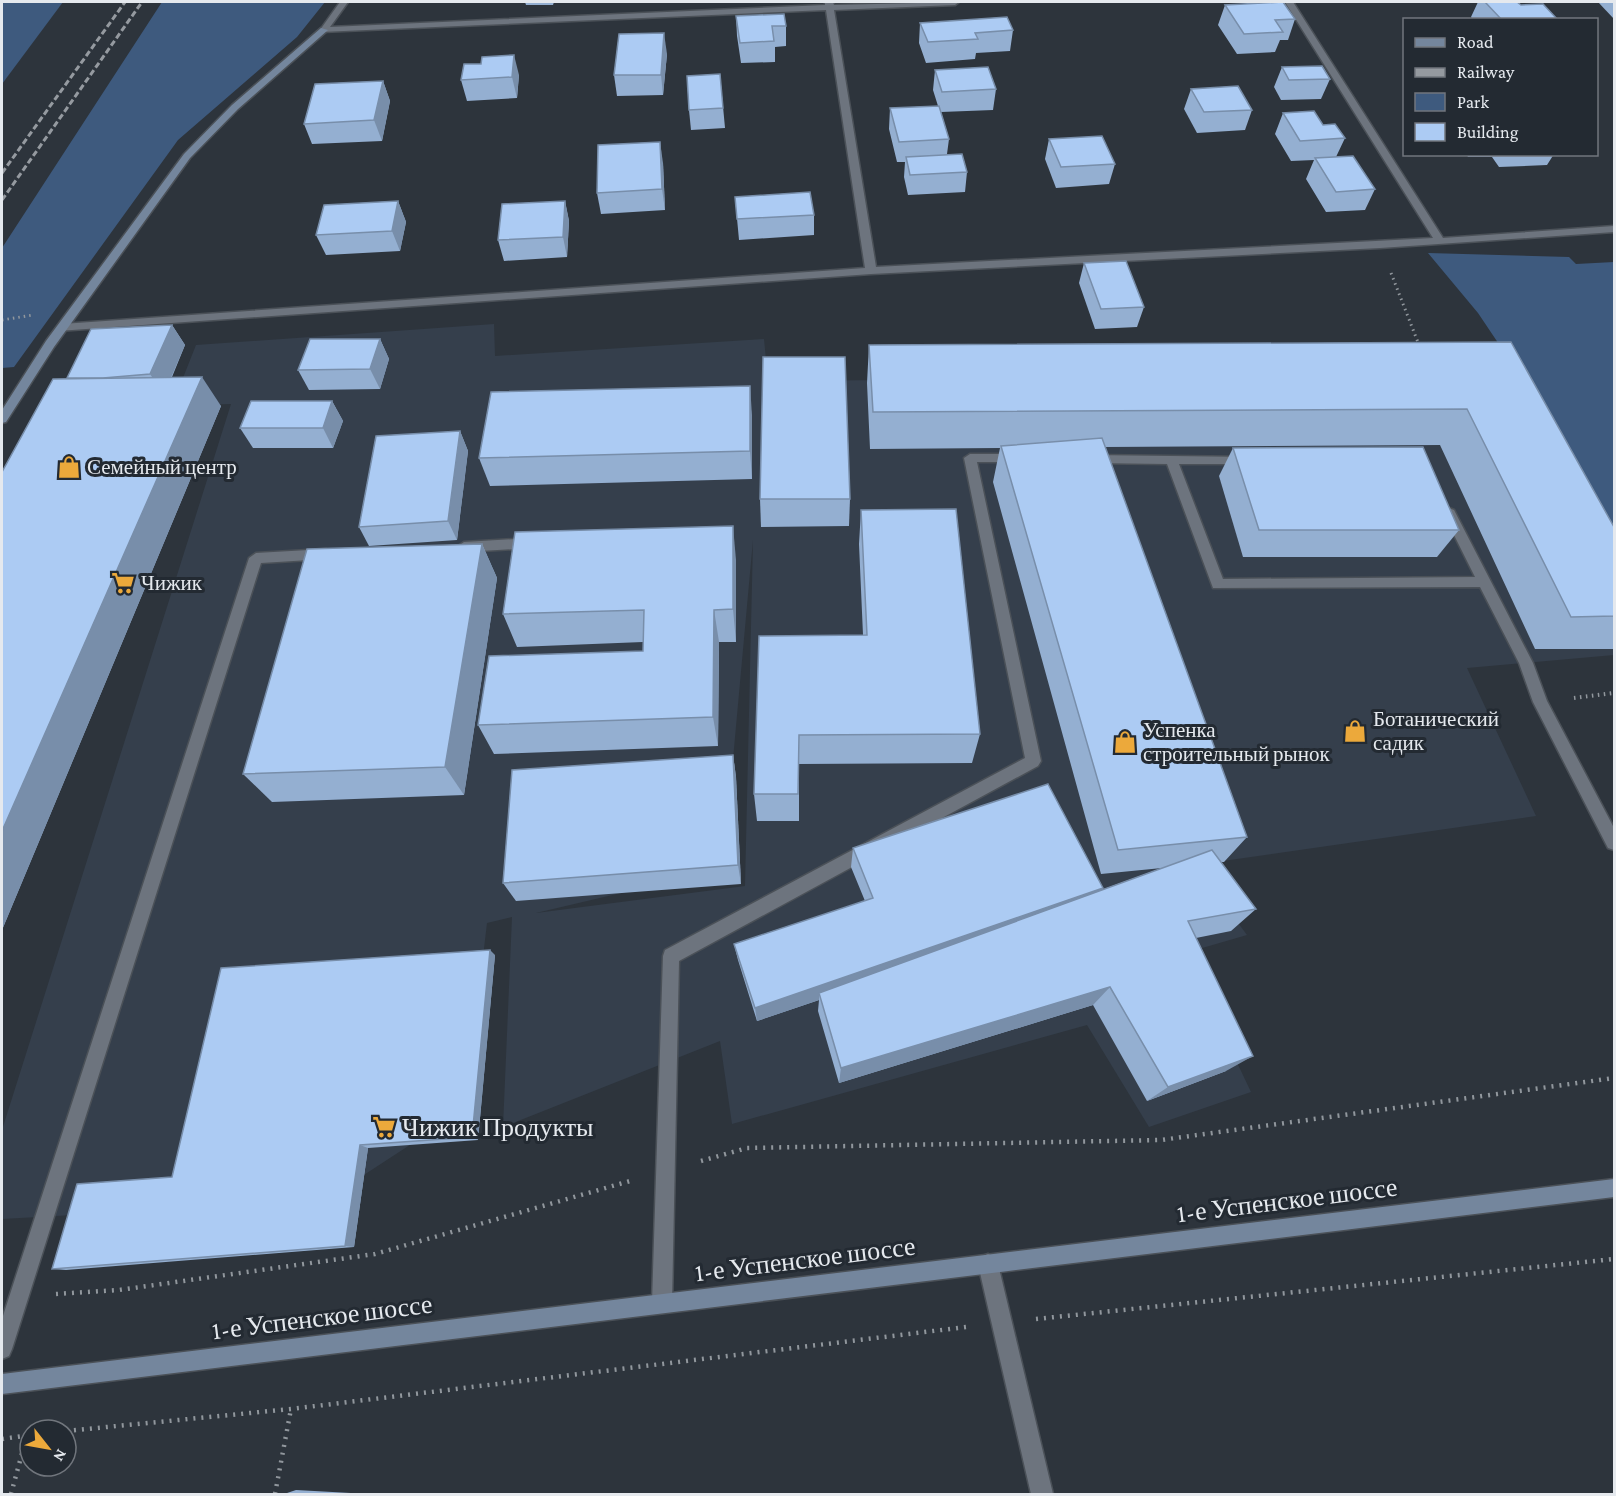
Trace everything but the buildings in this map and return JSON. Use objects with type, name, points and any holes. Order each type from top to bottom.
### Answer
[{"type":"main road","points":[[2,419],[62,328],[187,156],[235,107],[324,30]]},
{"type":"main road","name":"1-е Успенское шоссе","points":[[2,1384],[1614,1188]]},
{"type":"street","points":[[324,30],[344,2]]},
{"type":"street","points":[[324,30],[829,5],[956,2]]},
{"type":"street","points":[[1289,2],[1439,240]]},
{"type":"street","points":[[829,5],[871,272]]},
{"type":"street","points":[[62,328],[871,272],[1380,245],[1614,229]]},
{"type":"street","points":[[662,1303],[671,956],[1033,761],[970,458],[1029,458]]},
{"type":"street","points":[[1076,459],[1267,460]]},
{"type":"street","points":[[1171,459],[1218,584],[1484,582]]},
{"type":"street","points":[[1443,501],[1526,663],[1540,702],[1614,843]]},
{"type":"street","points":[[444,548],[549,542]]},
{"type":"street","points":[[2,1348],[256,558],[338,554]]},
{"type":"street","points":[[988,1264],[1000,1323],[1042,1494]]},
{"type":"path","points":[[1380,245],[1423,356]]},
{"type":"path","points":[[19,1296],[119,1290],[375,1254],[747,1148],[1161,1140],[1614,1078]]},
{"type":"path","points":[[78,1430],[291,1409],[1000,1323],[1614,1259]]},
{"type":"path","points":[[275,1494],[291,1409]]},
{"type":"path","points":[[2,1439],[18,1437]]},
{"type":"path","points":[[11,1494],[18,1471]]},
{"type":"shaded area","points":[[494,324],[495,356],[764,339],[768,381],[1486,375],[1614,619],[1614,655],[1467,668],[1536,816],[1195,865],[1247,935],[1185,953],[1251,1092],[1149,1127],[1087,1025],[732,1124],[720,1041],[503,1127],[512,917],[487,923],[465,1109],[324,1201],[2,1219],[2,1130],[231,404],[77,408],[175,398],[196,345]],"holes":[[[753,540],[745,886],[536,913],[723,869]]]},
{"type":"green space","points":[[2,2],[63,2],[2,84]]},
{"type":"green space","points":[[162,2],[325,2],[297,37],[178,140],[14,367],[2,368],[2,248]]},
{"type":"green space","points":[[1428,253],[1569,257],[1576,264],[1614,262],[1614,537],[1558,432],[1478,313]]},
{"type":"railway","points":[[2,173],[125,2]]},
{"type":"railway","points":[[2,200],[142,2]]},
{"type":"place","name":"Семейный центр","points":[[69,467]]},
{"type":"place","name":"Чижик","points":[[123,583]]},
{"type":"place","name":"Ботанический садик","points":[[1355,731]]},
{"type":"place","name":"Успенка строительный рынок","points":[[1125,742]]},
{"type":"place","name":"Чижик Продукты","points":[[384,1127]]}]
